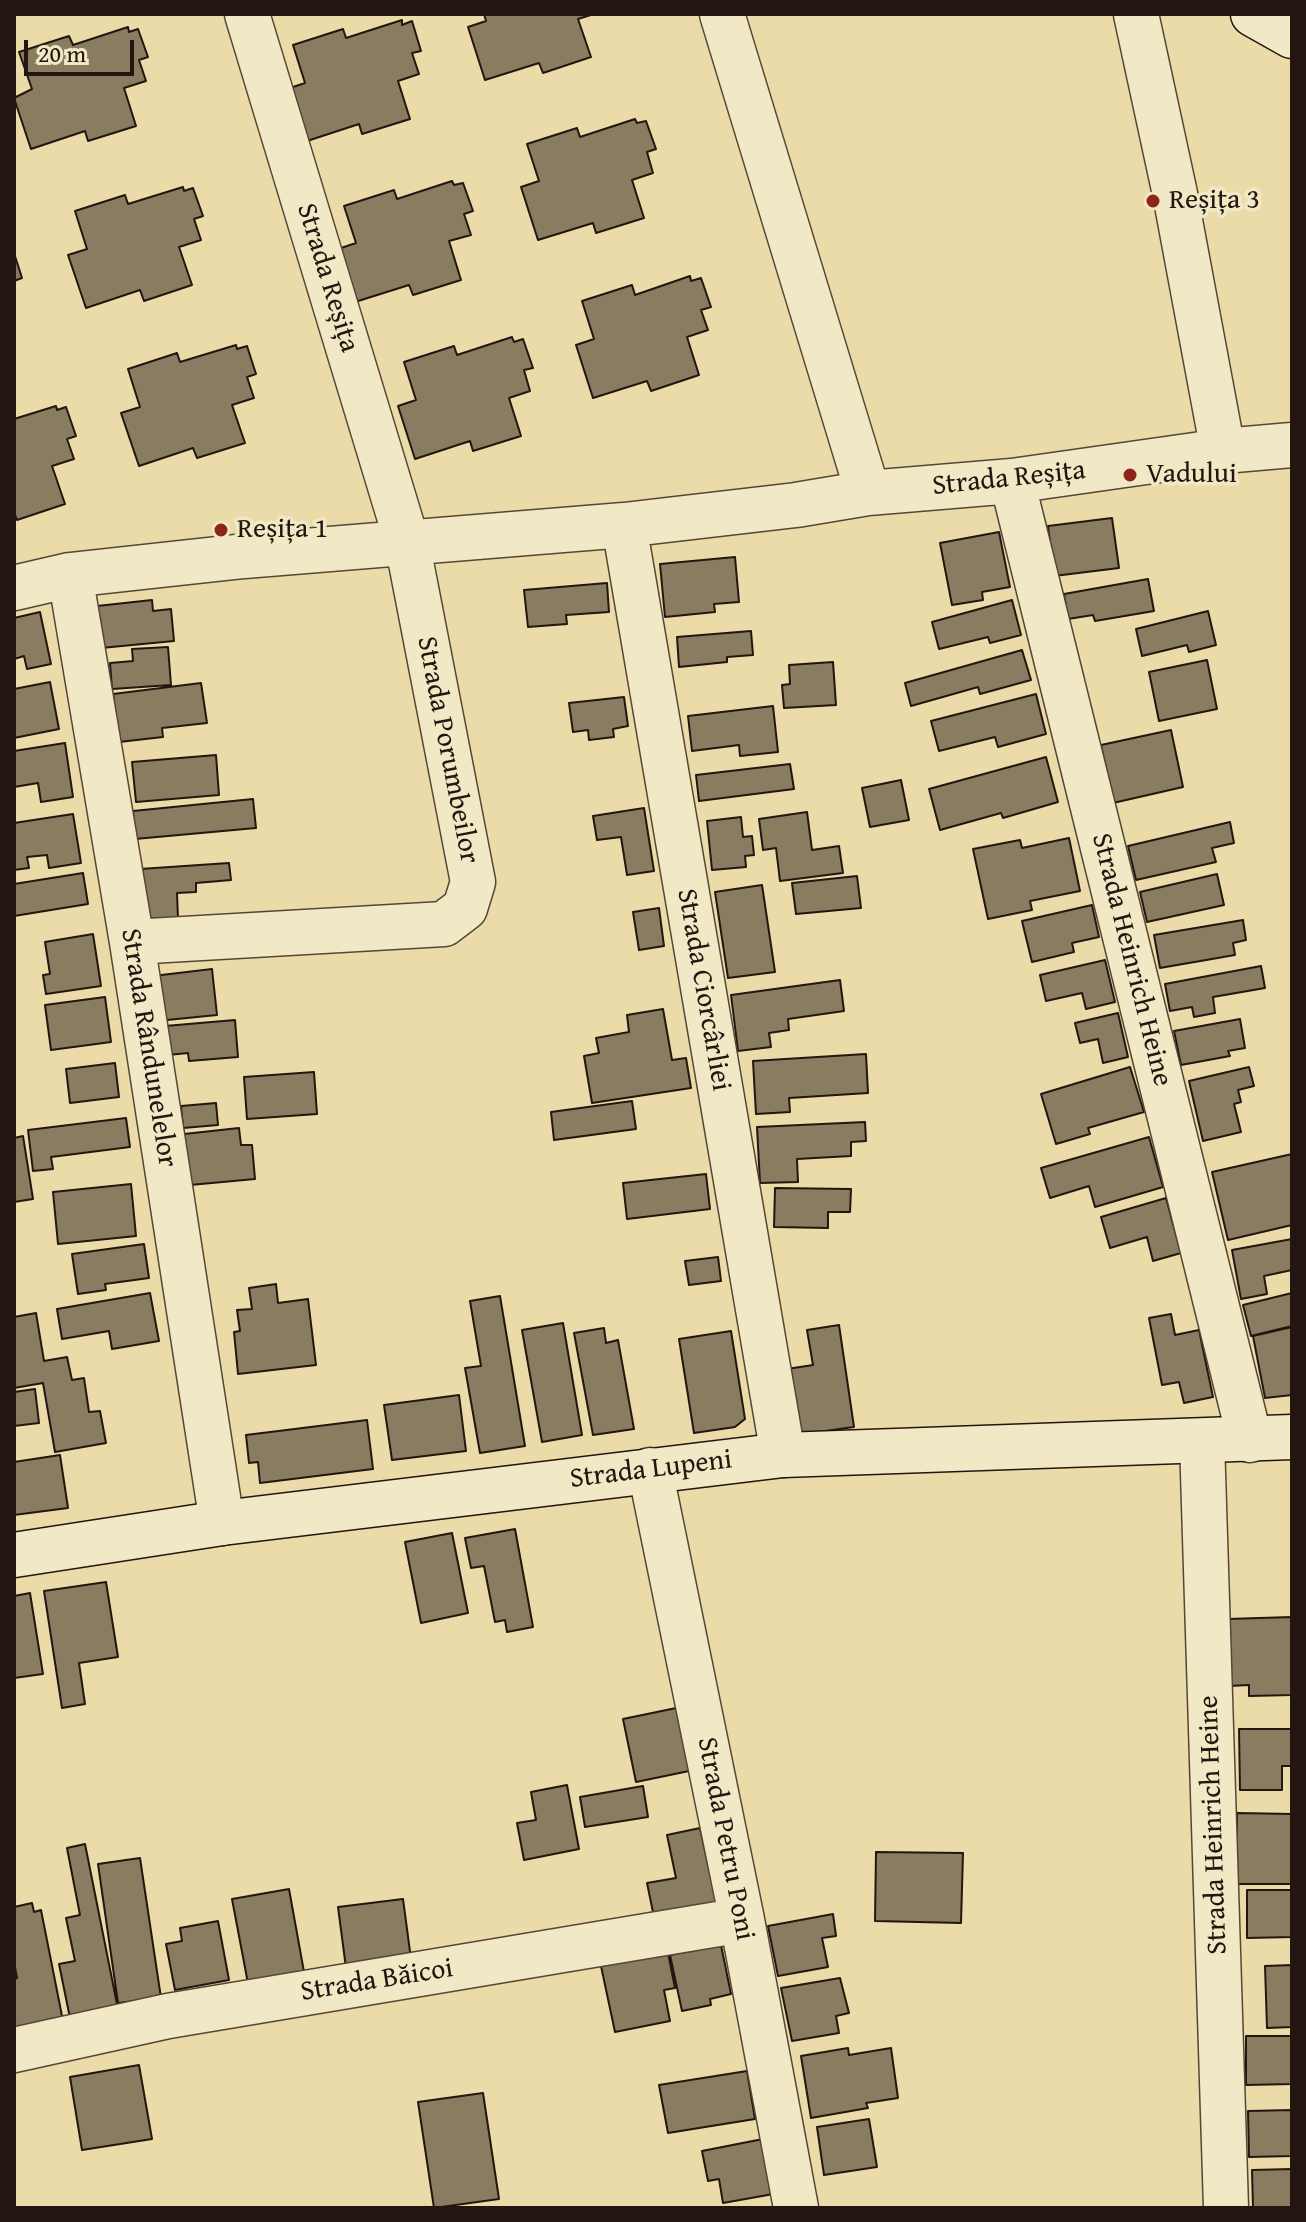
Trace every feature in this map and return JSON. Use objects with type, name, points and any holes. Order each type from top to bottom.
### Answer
[{"type":"street","name":"Strada Reșița","points":[[247,14],[407,542]]},
{"type":"street","points":[[722,14],[868,493]]},
{"type":"street","points":[[1136,14],[1175,194],[1223,451]]},
{"type":"street","points":[[1253,14],[1292,36]]},
{"type":"street","name":"Strada Reșița","points":[[14,588],[70,575],[407,542],[624,525],[796,505],[868,493],[1012,481],[1223,451],[1292,445]]},
{"type":"street","name":"Strada Heinrich Heine","points":[[1012,481],[1271,1439]]},
{"type":"street","name":"Strada Ciorcârliei","points":[[624,525],[783,1455]]},
{"type":"street","name":"Strada Porumbeilor","points":[[132,942],[444,924],[465,908],[473,882],[407,542]]},
{"type":"street","name":"Strada Rândunelelor","points":[[70,575],[132,942],[222,1523]]},
{"type":"street","name":"Strada Lupeni","points":[[14,1555],[222,1523],[783,1455],[1271,1439]]},
{"type":"street","name":"Strada Heinrich Heine","points":[[1202,1441],[1226,2208]]},
{"type":"street","name":"Strada Petru Poni","points":[[650,1470],[742,1920],[796,2208]]},
{"type":"street","name":"Strada Băicoi","points":[[14,2050],[168,2016],[742,1920]]},
{"type":"building","points":[[484,14],[594,14],[578,19],[591,57],[543,73],[539,63],[485,80],[468,27],[486,21]]},
{"type":"building","points":[[402,20],[402,25],[412,21],[421,51],[412,53],[419,74],[398,81],[410,119],[362,134],[359,124],[304,142],[287,89],[305,83],[293,45],[343,29],[346,38]]},
{"type":"building","points":[[128,27],[129,32],[138,29],[148,57],[139,60],[146,81],[124,88],[136,126],[88,141],[85,131],[31,149],[14,98],[32,89],[19,52],[69,36],[73,45]]},
{"type":"building","points":[[635,119],[637,123],[646,121],[656,149],[647,152],[653,173],[632,180],[644,218],[596,233],[593,223],[538,240],[521,187],[539,181],[527,144],[577,128],[580,137]]},
{"type":"building","points":[[452,181],[454,185],[463,183],[473,211],[464,214],[471,235],[449,241],[461,280],[413,295],[409,285],[355,302],[338,249],[356,243],[344,206],[394,190],[397,199]]},
{"type":"building","points":[[183,187],[184,191],[193,188],[203,216],[194,219],[201,240],[179,247],[192,285],[144,301],[140,290],[86,308],[68,255],[87,249],[75,211],[125,195],[128,204]]},
{"type":"building","points":[[14,253],[22,278],[14,281]]},
{"type":"building","points":[[690,276],[691,281],[701,278],[711,307],[701,310],[708,330],[687,337],[699,375],[651,391],[647,381],[593,398],[576,345],[594,339],[582,301],[632,285],[635,295]]},
{"type":"building","points":[[512,337],[514,342],[523,339],[533,368],[524,370],[530,391],[509,398],[521,436],[473,451],[470,441],[415,459],[398,406],[416,400],[404,362],[454,346],[457,355]]},
{"type":"building","points":[[236,345],[237,349],[247,346],[256,374],[247,377],[254,398],[232,405],[245,443],[197,458],[193,448],[139,466],[121,413],[140,407],[128,369],[177,353],[180,362]]},
{"type":"building","points":[[56,406],[57,410],[66,407],[76,436],[67,439],[74,459],[52,466],[65,504],[17,520],[14,512],[14,419]]},
{"type":"building","points":[[1112,518],[1119,568],[1054,576],[1048,526]]},
{"type":"building","points":[[999,532],[1010,587],[982,592],[983,600],[952,605],[940,543]]},
{"type":"building","points":[[735,557],[739,602],[714,604],[715,612],[665,617],[660,564]]},
{"type":"building","points":[[1148,579],[1154,611],[1095,621],[1093,615],[1068,619],[1064,594]]},
{"type":"building","points":[[607,583],[609,612],[566,615],[567,624],[528,627],[524,590]]},
{"type":"building","points":[[152,600],[153,611],[171,609],[174,641],[101,648],[97,606]]},
{"type":"building","points":[[1012,600],[1021,635],[990,643],[988,637],[939,649],[932,622]]},
{"type":"building","points":[[1208,611],[1216,645],[1189,652],[1187,645],[1142,656],[1136,629]]},
{"type":"building","points":[[40,612],[51,664],[27,669],[24,656],[14,659],[14,618]]},
{"type":"building","points":[[751,631],[753,655],[727,657],[727,662],[679,667],[677,637]]},
{"type":"building","points":[[168,647],[171,685],[112,689],[110,663],[133,661],[132,649]]},
{"type":"building","points":[[1022,650],[1031,680],[980,694],[978,687],[911,706],[905,683]]},
{"type":"building","points":[[1207,660],[1217,709],[1159,721],[1149,672]]},
{"type":"building","points":[[833,662],[836,705],[784,708],[782,685],[790,684],[789,665]]},
{"type":"building","points":[[50,682],[59,729],[14,738],[14,689]]},
{"type":"building","points":[[201,683],[207,723],[162,728],[163,737],[119,742],[113,694]]},
{"type":"building","points":[[1036,694],[1046,734],[998,747],[995,737],[939,751],[931,721]]},
{"type":"building","points":[[624,697],[628,726],[613,729],[614,737],[589,740],[588,730],[573,732],[569,703]]},
{"type":"building","points":[[773,706],[778,752],[740,756],[739,745],[692,751],[688,716]]},
{"type":"building","points":[[1171,730],[1183,787],[1113,803],[1101,745]]},
{"type":"building","points":[[65,743],[73,797],[41,802],[38,783],[14,787],[14,751]]},
{"type":"building","points":[[216,755],[219,795],[136,802],[132,762]]},
{"type":"building","points":[[1046,757],[1058,802],[1003,818],[1001,813],[940,830],[929,789]]},
{"type":"building","points":[[790,764],[794,789],[699,801],[696,775]]},
{"type":"building","points":[[901,780],[909,820],[870,827],[862,788]]},
{"type":"building","points":[[253,799],[256,828],[135,839],[133,811]]},
{"type":"building","points":[[644,808],[654,871],[627,875],[621,837],[597,840],[593,816]]},
{"type":"building","points":[[807,812],[812,850],[839,846],[843,873],[780,881],[776,848],[763,850],[759,819]]},
{"type":"building","points":[[73,814],[81,863],[49,868],[47,855],[27,857],[29,868],[14,870],[14,823]]},
{"type":"building","points":[[741,817],[743,837],[752,836],[754,855],[745,856],[746,867],[712,870],[707,821]]},
{"type":"building","points":[[1230,822],[1234,843],[1212,848],[1216,862],[1136,880],[1128,846]]},
{"type":"building","points":[[1069,838],[1080,891],[1030,901],[1032,910],[988,919],[973,849],[1020,840],[1022,848]]},
{"type":"building","points":[[229,863],[231,880],[196,883],[196,892],[177,893],[178,918],[144,921],[140,869]]},
{"type":"building","points":[[83,873],[88,904],[14,916],[14,884]]},
{"type":"building","points":[[1217,874],[1224,905],[1147,922],[1140,892]]},
{"type":"building","points":[[857,876],[861,908],[796,914],[792,883]]},
{"type":"building","points":[[762,885],[775,972],[728,978],[715,892]]},
{"type":"building","points":[[1092,905],[1099,937],[1072,943],[1074,952],[1032,962],[1022,921]]},
{"type":"building","points":[[659,908],[664,946],[639,950],[633,912]]},
{"type":"building","points":[[1243,920],[1246,940],[1233,943],[1235,955],[1160,968],[1154,935]]},
{"type":"building","points":[[93,934],[101,986],[46,994],[43,975],[50,974],[45,942]]},
{"type":"building","points":[[1105,960],[1115,1002],[1086,1009],[1082,993],[1046,1001],[1040,975]]},
{"type":"building","points":[[1261,966],[1265,988],[1213,997],[1215,1013],[1194,1017],[1192,1007],[1170,1011],[1165,984]]},
{"type":"building","points":[[212,969],[217,1015],[157,1021],[153,976]]},
{"type":"building","points":[[840,980],[844,1011],[788,1019],[789,1030],[769,1033],[771,1047],[738,1051],[731,995]]},
{"type":"building","points":[[105,997],[111,1042],[51,1050],[45,1005]]},
{"type":"building","points":[[663,1009],[672,1060],[686,1058],[691,1088],[592,1103],[584,1056],[599,1053],[596,1038],[629,1032],[627,1015]]},
{"type":"building","points":[[1118,1013],[1128,1057],[1103,1063],[1098,1039],[1080,1043],[1075,1023]]},
{"type":"building","points":[[1240,1019],[1245,1048],[1228,1051],[1230,1056],[1181,1065],[1174,1031]]},
{"type":"building","points":[[235,1020],[238,1057],[189,1061],[188,1053],[168,1055],[165,1026]]},
{"type":"building","points":[[866,1054],[868,1093],[789,1098],[790,1112],[756,1114],[753,1061]]},
{"type":"building","points":[[115,1063],[119,1097],[70,1103],[66,1069]]},
{"type":"building","points":[[1130,1067],[1144,1112],[1088,1128],[1090,1134],[1056,1144],[1041,1094]]},
{"type":"building","points":[[1249,1067],[1254,1086],[1238,1090],[1241,1102],[1234,1104],[1241,1132],[1203,1141],[1189,1081]]},
{"type":"building","points":[[314,1072],[317,1114],[247,1119],[244,1077]]},
{"type":"building","points":[[632,1101],[636,1129],[554,1140],[551,1112]]},
{"type":"building","points":[[216,1103],[218,1125],[183,1128],[181,1106]]},
{"type":"building","points":[[126,1118],[130,1147],[51,1157],[53,1169],[33,1171],[28,1130]]},
{"type":"building","points":[[865,1122],[866,1141],[851,1142],[851,1156],[797,1159],[798,1182],[760,1183],[757,1127]]},
{"type":"building","points":[[239,1128],[241,1145],[252,1145],[255,1179],[190,1185],[184,1134]]},
{"type":"building","points":[[23,1136],[33,1199],[14,1202],[14,1138]]},
{"type":"building","points":[[1149,1137],[1163,1187],[1095,1207],[1089,1186],[1050,1198],[1041,1168]]},
{"type":"building","points":[[1292,1154],[1292,1225],[1228,1240],[1212,1172]]},
{"type":"building","points":[[706,1174],[710,1209],[627,1219],[623,1183]]},
{"type":"building","points":[[131,1184],[136,1236],[58,1244],[53,1192]]},
{"type":"building","points":[[775,1188],[851,1189],[850,1212],[828,1212],[828,1228],[774,1227]]},
{"type":"building","points":[[1166,1198],[1181,1253],[1153,1261],[1147,1237],[1110,1248],[1101,1217]]},
{"type":"building","points":[[1292,1239],[1292,1270],[1264,1276],[1267,1294],[1241,1299],[1232,1250]]},
{"type":"building","points":[[144,1244],[149,1278],[105,1284],[106,1290],[78,1294],[72,1254]]},
{"type":"building","points":[[718,1257],[721,1281],[689,1285],[685,1261]]},
{"type":"building","points":[[276,1284],[278,1303],[308,1299],[316,1365],[238,1374],[234,1332],[240,1331],[237,1310],[252,1309],[249,1288]]},
{"type":"building","points":[[150,1293],[159,1341],[112,1349],[109,1331],[62,1339],[57,1309]]},
{"type":"building","points":[[1292,1293],[1292,1326],[1251,1336],[1243,1305]]},
{"type":"building","points":[[500,1296],[525,1446],[480,1453],[465,1368],[481,1366],[470,1301]]},
{"type":"building","points":[[36,1313],[44,1361],[67,1357],[72,1380],[84,1378],[89,1412],[100,1411],[106,1443],[55,1452],[43,1383],[14,1388],[14,1317]]},
{"type":"building","points":[[1171,1314],[1175,1335],[1199,1330],[1213,1397],[1184,1403],[1179,1382],[1162,1385],[1149,1318]]},
{"type":"building","points":[[563,1323],[582,1435],[542,1442],[522,1330]]},
{"type":"building","points":[[839,1325],[854,1427],[797,1435],[787,1369],[813,1365],[807,1330]]},
{"type":"building","points":[[1292,1327],[1292,1395],[1265,1398],[1253,1336]]},
{"type":"building","points":[[604,1328],[606,1343],[618,1340],[634,1429],[593,1435],[574,1333]]},
{"type":"building","points":[[731,1331],[745,1419],[735,1427],[694,1433],[679,1339]]},
{"type":"building","points":[[35,1389],[39,1423],[14,1426],[14,1392]]},
{"type":"building","points":[[459,1395],[466,1451],[392,1460],[384,1405]]},
{"type":"building","points":[[367,1420],[373,1469],[260,1483],[258,1462],[249,1463],[246,1435]]},
{"type":"building","points":[[60,1455],[68,1508],[14,1515],[14,1462]]},
{"type":"building","points":[[515,1529],[533,1627],[507,1632],[505,1620],[495,1622],[484,1566],[471,1568],[465,1538]]},
{"type":"building","points":[[452,1533],[468,1613],[421,1623],[405,1542]]},
{"type":"building","points":[[106,1582],[118,1657],[79,1663],[85,1704],[62,1708],[44,1591]]},
{"type":"building","points":[[30,1593],[43,1674],[14,1678],[14,1596]]},
{"type":"building","points":[[1292,1617],[1292,1695],[1249,1696],[1249,1685],[1229,1686],[1227,1619]]},
{"type":"building","points":[[681,1707],[694,1770],[636,1782],[623,1719]]},
{"type":"building","points":[[1239,1729],[1292,1729],[1292,1766],[1282,1766],[1282,1790],[1240,1790]]},
{"type":"building","points":[[567,1785],[579,1849],[524,1860],[517,1823],[536,1820],[531,1792]]},
{"type":"building","points":[[643,1786],[648,1817],[585,1827],[580,1797]]},
{"type":"building","points":[[1237,1813],[1292,1814],[1292,1884],[1236,1884]]},
{"type":"building","points":[[700,1828],[717,1904],[654,1917],[647,1883],[676,1878],[667,1835]]},
{"type":"building","points":[[85,1844],[119,2014],[71,2023],[59,1964],[75,1961],[66,1918],[80,1915],[67,1848]]},
{"type":"building","points":[[876,1852],[963,1853],[961,1923],[875,1921]]},
{"type":"building","points":[[140,1858],[161,1998],[118,2003],[98,1864]]},
{"type":"building","points":[[289,1889],[306,1983],[250,1994],[232,1899]]},
{"type":"building","points":[[1247,1890],[1292,1890],[1292,1937],[1247,1938]]},
{"type":"building","points":[[403,1899],[411,1959],[346,1968],[338,1907]]},
{"type":"building","points":[[32,1903],[34,1912],[41,1910],[64,2026],[14,2036],[14,1979],[17,1978],[14,1907]]},
{"type":"building","points":[[833,1914],[836,1936],[822,1938],[828,1967],[778,1976],[768,1926]]},
{"type":"building","points":[[218,1921],[229,1980],[175,1990],[166,1944],[182,1941],[180,1928]]},
{"type":"building","points":[[721,1945],[731,1994],[710,1999],[711,2005],[682,2011],[670,1955]]},
{"type":"building","points":[[668,1953],[675,1988],[664,1990],[670,2021],[615,2032],[601,1966]]},
{"type":"building","points":[[1292,1965],[1292,2027],[1267,2028],[1265,1966]]},
{"type":"building","points":[[840,1978],[849,2013],[836,2016],[839,2033],[792,2041],[781,1988]]},
{"type":"building","points":[[1246,2036],[1292,2036],[1292,2084],[1246,2085]]},
{"type":"building","points":[[848,2048],[849,2055],[891,2048],[898,2098],[866,2103],[868,2108],[811,2118],[801,2056]]},
{"type":"building","points":[[139,2065],[152,2139],[82,2150],[70,2077]]},
{"type":"building","points":[[747,2071],[755,2119],[668,2133],[659,2085]]},
{"type":"building","points":[[483,2093],[499,2199],[434,2208],[418,2102]]},
{"type":"building","points":[[1292,2110],[1292,2156],[1249,2157],[1248,2111]]},
{"type":"building","points":[[869,2119],[877,2167],[824,2175],[817,2127]]},
{"type":"building","points":[[768,2138],[779,2193],[723,2203],[719,2179],[708,2181],[702,2151]]},
{"type":"building","points":[[1292,2169],[1292,2208],[1253,2208],[1252,2170]]},
{"type":"place","name":"Reșița 3","points":[[1153,201]]},
{"type":"place","name":"Vadului","points":[[1130,475]]},
{"type":"place","name":"Reșița 1","points":[[221,530]]}]
